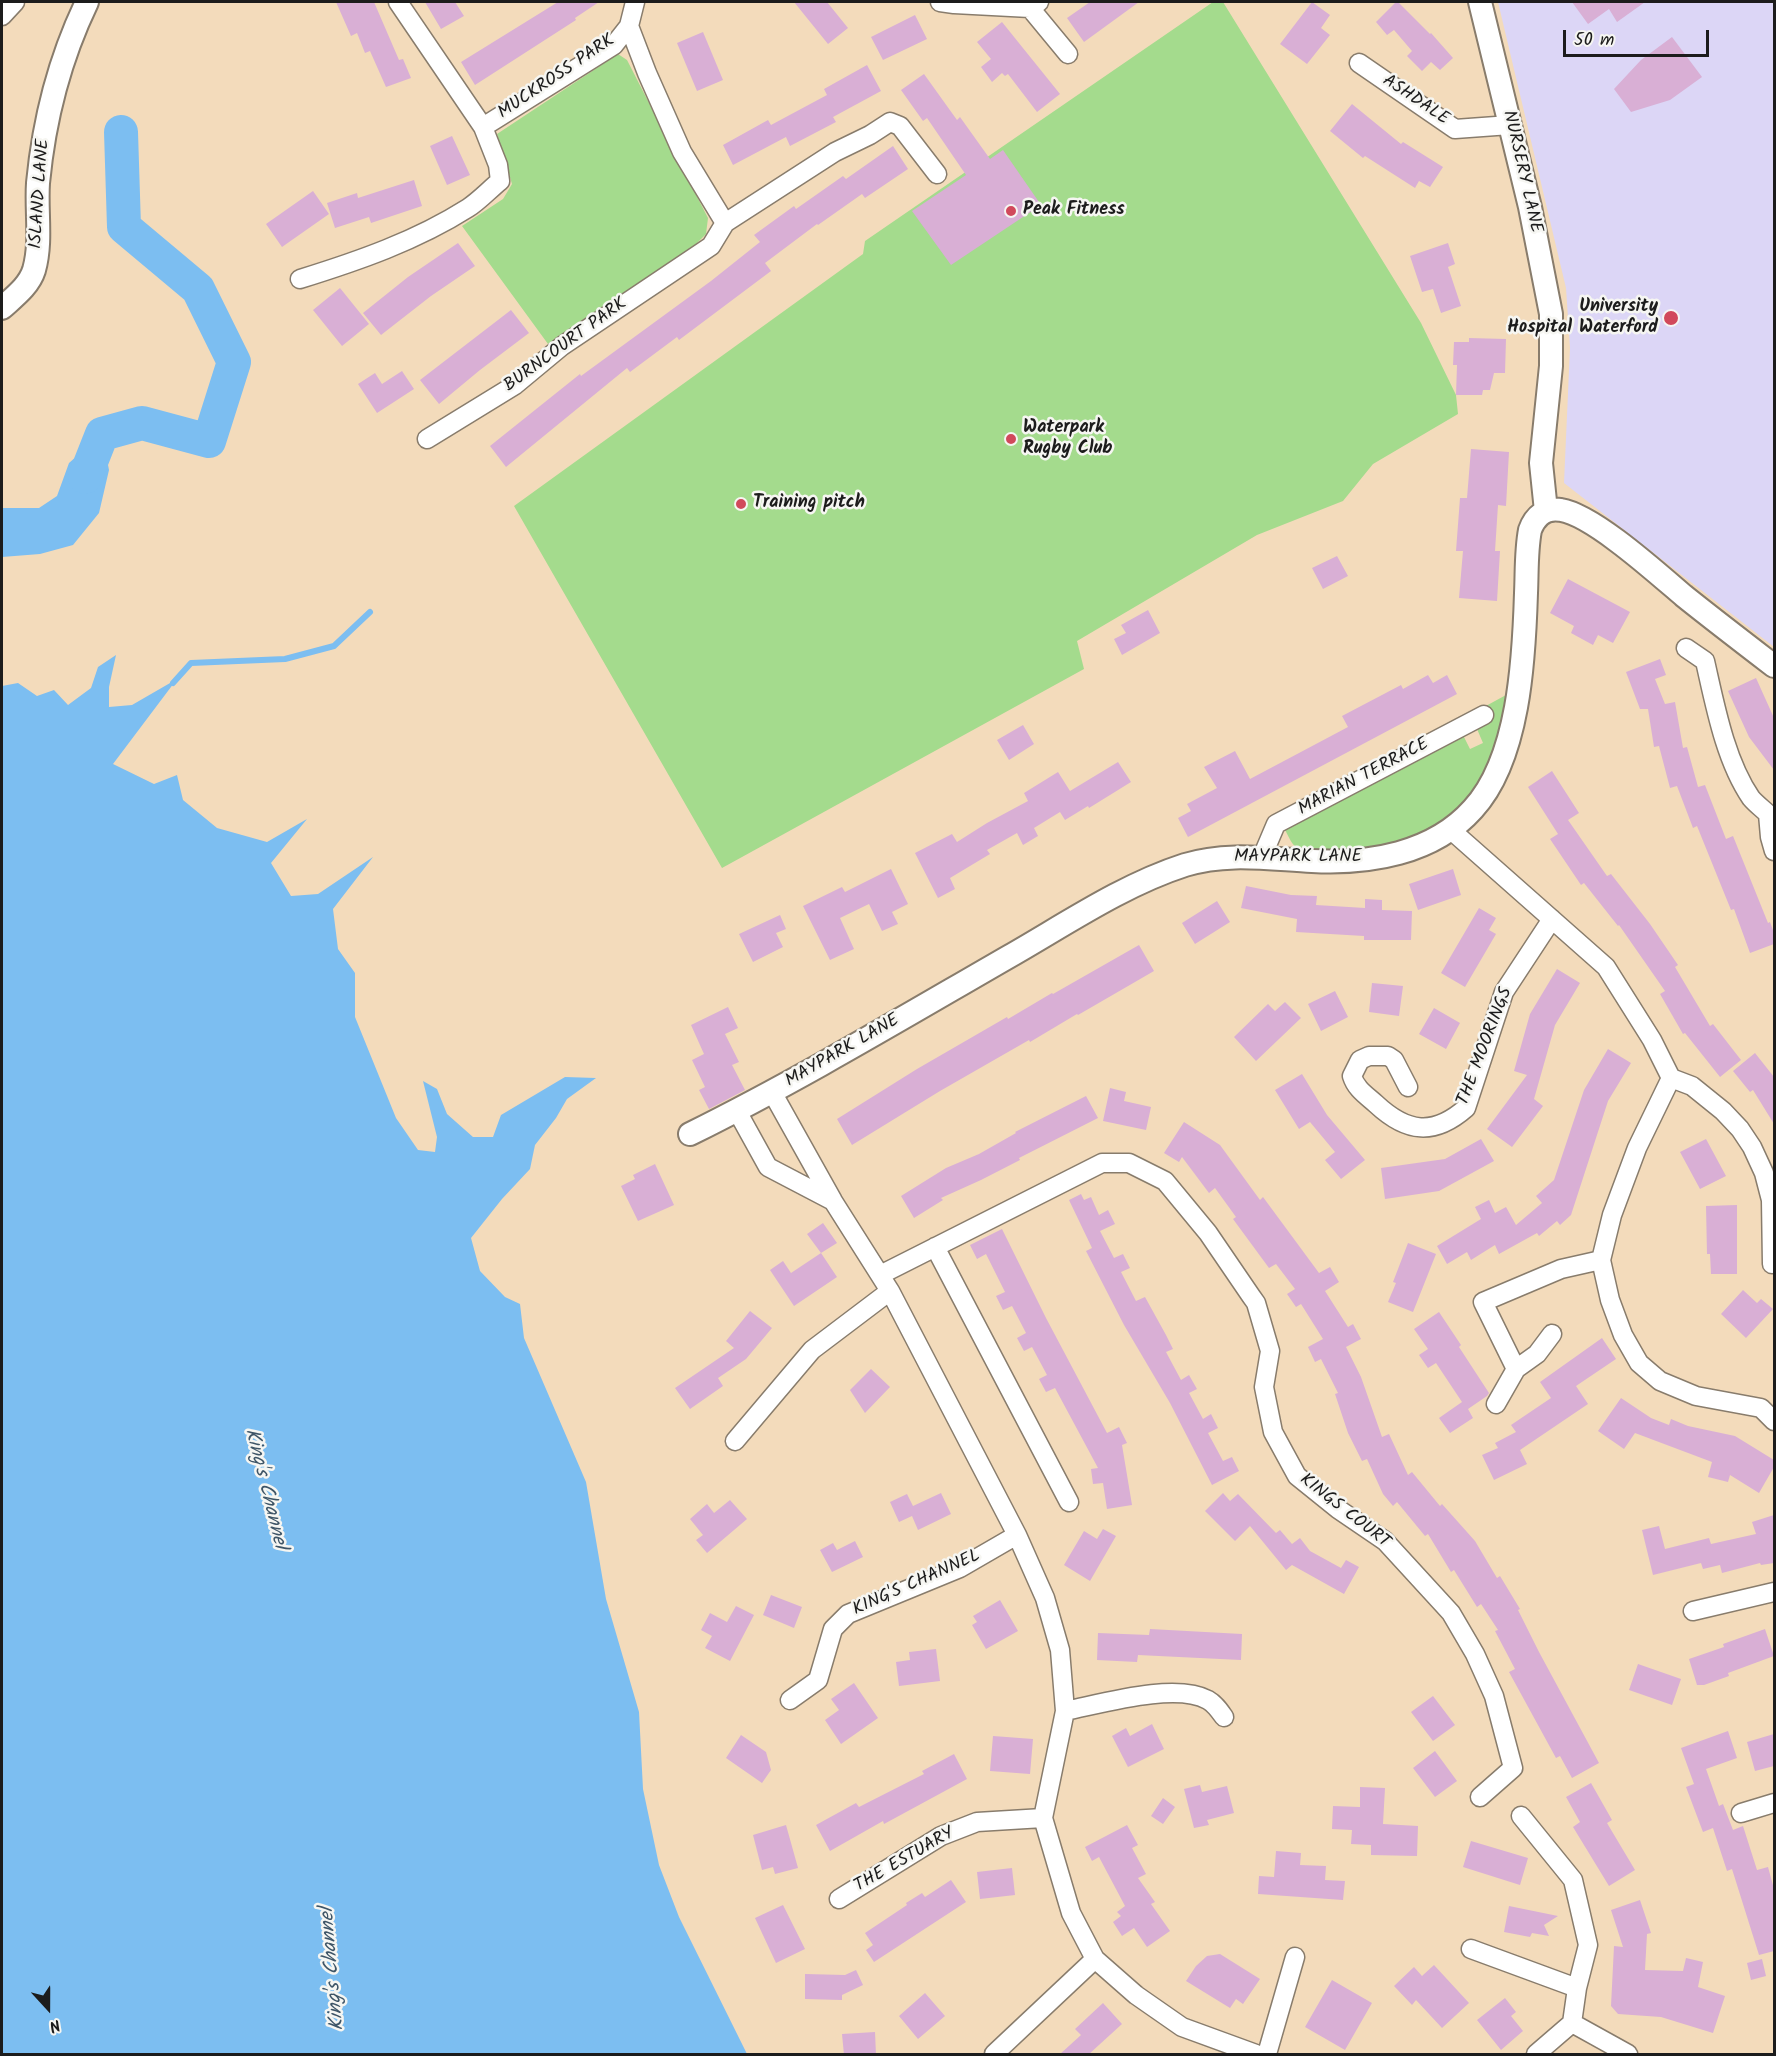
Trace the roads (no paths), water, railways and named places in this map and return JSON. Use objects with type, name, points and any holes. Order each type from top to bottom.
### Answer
[{"type":"street","points":[[2,16],[15,2]]},
{"type":"street","name":"ISLAND LANE","points":[[2,308],[27,284],[33,272],[38,241],[38,185],[49,114],[67,49],[87,2]]},
{"type":"street","points":[[300,279],[359,261],[424,232],[469,207],[500,181],[498,165],[483,127],[398,2]]},
{"type":"street","points":[[635,2],[629,26],[647,73],[682,152],[725,223],[835,152],[870,135],[890,122],[900,126],[937,174]]},
{"type":"street","points":[[940,2],[1035,5],[1068,54]]},
{"type":"street","name":"NURSERY LANE","points":[[1480,2],[1510,125],[1551,314],[1552,344],[1541,463],[1546,511]]},
{"type":"street","name":"MUCKROSS PARK","points":[[483,127],[614,45],[629,26]]},
{"type":"street","name":"ASHDALE","points":[[1359,63],[1455,129],[1510,125]]},
{"type":"street","name":"BURNCOURT PARK","points":[[428,439],[515,385],[562,346],[711,246],[725,223]]},
{"type":"street","points":[[1546,511],[1557,509],[1572,513],[1607,534],[1774,666]]},
{"type":"street","name":"MAYPARK LANE","points":[[690,1134],[772,1092],[1133,888],[1171,871],[1201,861],[1239,857],[1333,861],[1379,857],[1419,846],[1452,830],[1485,795],[1494,780],[1507,745],[1522,654],[1528,537],[1532,523],[1546,511]]},
{"type":"street","points":[[1686,648],[1705,661],[1724,736],[1738,775],[1752,800],[1771,814],[1770,837],[1774,851]]},
{"type":"street","name":"MARIAN TERRACE","points":[[1262,857],[1276,824],[1484,715]]},
{"type":"street","points":[[1452,830],[1606,967],[1652,1040],[1671,1078],[1692,1086],[1723,1111],[1740,1129],[1752,1147],[1764,1173],[1771,1200],[1772,1264]]},
{"type":"street","name":"THE MOORINGS","points":[[1408,1087],[1394,1060],[1388,1056],[1369,1056],[1360,1060],[1352,1076],[1355,1086],[1379,1107],[1394,1119],[1412,1127],[1426,1129],[1441,1126],[1455,1118],[1466,1107],[1504,992],[1552,919]]},
{"type":"street","points":[[1671,1078],[1637,1148],[1612,1215],[1602,1260],[1610,1300],[1623,1335],[1645,1370],[1660,1381],[1696,1396],[1761,1408],[1774,1421]]},
{"type":"street","points":[[772,1092],[833,1201],[885,1283],[1017,1535],[1045,1598],[1060,1650],[1065,1711],[1043,1818],[1071,1913],[1095,1959],[1136,1995],[1182,2027],[1256,2055]]},
{"type":"street","points":[[737,1111],[768,1167],[833,1201]]},
{"type":"street","name":"KINGS COURT","points":[[885,1283],[935,1247],[1102,1162],[1129,1163],[1165,1181],[1208,1233],[1256,1303],[1270,1352],[1264,1386],[1273,1432],[1297,1476],[1390,1546],[1451,1613],[1475,1654],[1494,1696],[1513,1768],[1480,1797]]},
{"type":"street","points":[[935,1247],[1069,1502]]},
{"type":"street","points":[[1516,1369],[1483,1302],[1561,1269],[1602,1260]]},
{"type":"street","points":[[735,1441],[812,1350],[885,1283]]},
{"type":"street","points":[[1496,1404],[1516,1369],[1538,1354],[1552,1334]]},
{"type":"street","name":"KING'S CHANNEL","points":[[790,1700],[818,1680],[833,1629],[848,1614],[960,1568],[1017,1535]]},
{"type":"street","points":[[1693,1611],[1774,1592]]},
{"type":"street","points":[[1065,1711],[1155,1694],[1186,1694],[1207,1700],[1224,1717]]},
{"type":"street","points":[[1741,1813],[1774,1803]]},
{"type":"street","points":[[1521,1816],[1573,1880],[1588,1945],[1576,1988],[1572,2023],[1536,2055]]},
{"type":"street","name":"THE ESTUARY","points":[[839,1899],[941,1836],[977,1822],[1043,1818]]},
{"type":"street","points":[[1472,1949],[1576,1988]]},
{"type":"street","points":[[1267,2055],[1294,1957]]},
{"type":"street","points":[[994,2055],[1095,1959]]},
{"type":"street","points":[[1572,2023],[1628,2055]]},
{"type":"water","points":[[102,434],[109,470],[99,513],[73,545],[40,554],[2,557],[2,508],[39,508],[57,496],[69,463]]},
{"type":"water","name":"King's Channel","points":[[116,655],[109,687],[109,707],[132,705],[177,679],[113,764],[154,784],[177,775],[183,800],[217,828],[267,842],[307,819],[271,863],[291,896],[318,894],[373,857],[333,909],[338,949],[355,973],[355,1017],[396,1118],[418,1150],[435,1152],[437,1137],[423,1081],[437,1089],[447,1114],[473,1137],[493,1137],[501,1115],[565,1077],[596,1078],[567,1099],[556,1118],[535,1145],[530,1169],[471,1238],[480,1271],[505,1297],[520,1304],[524,1338],[586,1482],[606,1599],[639,1712],[643,1789],[659,1865],[679,1917],[747,2054],[2,2054],[2,686],[18,683],[37,696],[54,690],[68,705],[91,688],[98,667]]},
{"type":"waterway","points":[[85,477],[102,434],[142,423],[209,441],[234,362],[198,289],[124,227],[121,132]]},
{"type":"waterway","points":[[173,683],[191,663],[285,659],[334,646],[370,612]]},
{"type":"place","name":"Peak Fitness","points":[[1011,211]]},
{"type":"place","name":"University Hospital Waterford","points":[[1671,318]]},
{"type":"place","name":"Waterpark Rugby Club","points":[[1011,439]]},
{"type":"place","name":"Training pitch","points":[[741,504]]}]
